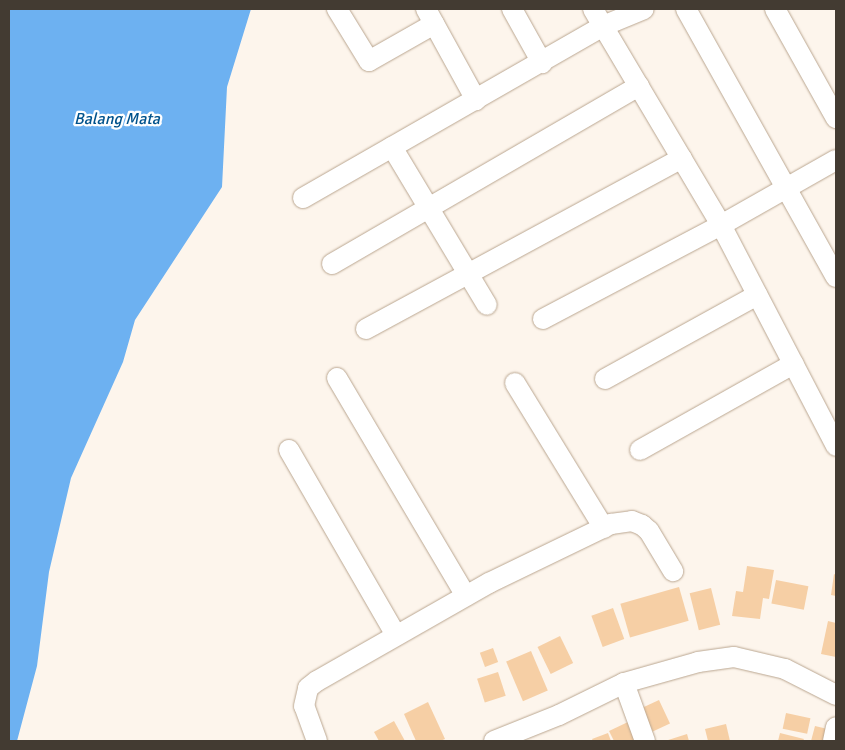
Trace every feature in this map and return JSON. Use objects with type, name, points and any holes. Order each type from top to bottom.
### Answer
[{"type":"street","points":[[337,9],[368,61],[430,16],[476,100]]},
{"type":"street","points":[[512,9],[542,62]]},
{"type":"street","points":[[593,9],[721,226],[836,446]]},
{"type":"street","points":[[303,198],[603,26],[644,9]]},
{"type":"street","points":[[686,9],[836,277]]},
{"type":"street","points":[[775,9],[836,118]]},
{"type":"street","points":[[332,264],[639,86]]},
{"type":"street","points":[[392,147],[487,305]]},
{"type":"street","points":[[366,329],[469,275],[682,158]]},
{"type":"street","points":[[543,319],[721,226],[836,160]]},
{"type":"street","points":[[604,379],[757,295]]},
{"type":"street","points":[[640,450],[793,364]]},
{"type":"street","points":[[337,378],[466,596]]},
{"type":"street","points":[[515,383],[604,528]]},
{"type":"street","points":[[289,450],[396,635]]},
{"type":"street","points":[[317,741],[304,706],[308,688],[396,635],[466,596],[604,528],[632,520],[642,525],[673,570]]},
{"type":"street","points":[[494,741],[559,715],[624,683],[698,662],[734,657],[785,669],[836,695]]},
{"type":"street","points":[[624,683],[645,741]]},
{"type":"street","points":[[833,741],[836,727]]},
{"type":"water","name":"Balang Mata","points":[[9,9],[251,9],[227,87],[222,187],[135,320],[123,362],[71,478],[49,572],[37,666],[17,741],[9,741]]},
{"type":"building","points":[[747,566],[774,570],[769,599],[763,598],[760,619],[732,616],[736,591],[743,592]]},
{"type":"building","points":[[834,574],[836,575],[836,596],[831,595]]},
{"type":"building","points":[[776,580],[808,586],[804,610],[771,604]]},
{"type":"building","points":[[679,587],[689,621],[630,637],[620,604]]},
{"type":"building","points":[[711,588],[720,625],[699,630],[690,593]]},
{"type":"building","points":[[613,608],[624,639],[603,647],[591,616]]},
{"type":"building","points":[[828,621],[836,623],[836,657],[821,654]]},
{"type":"building","points":[[560,636],[573,663],[551,674],[538,647]]},
{"type":"building","points":[[493,648],[498,662],[485,667],[480,653]]},
{"type":"building","points":[[531,651],[548,691],[523,701],[506,662]]},
{"type":"building","points":[[498,672],[506,696],[485,703],[477,679]]},
{"type":"building","points":[[659,700],[670,724],[653,732],[642,708]]},
{"type":"building","points":[[428,702],[445,739],[440,741],[416,741],[404,714]]},
{"type":"building","points":[[786,713],[810,718],[807,734],[783,729]]},
{"type":"building","points":[[394,721],[405,741],[379,741],[374,732]]},
{"type":"building","points":[[628,722],[637,741],[614,741],[609,731]]},
{"type":"building","points":[[726,724],[730,741],[708,741],[705,729]]},
{"type":"building","points":[[815,726],[836,731],[836,741],[811,741]]},
{"type":"building","points":[[608,733],[611,741],[593,741],[592,739]]},
{"type":"building","points":[[780,733],[804,739],[803,741],[778,741]]},
{"type":"building","points":[[687,734],[689,741],[665,741]]}]
